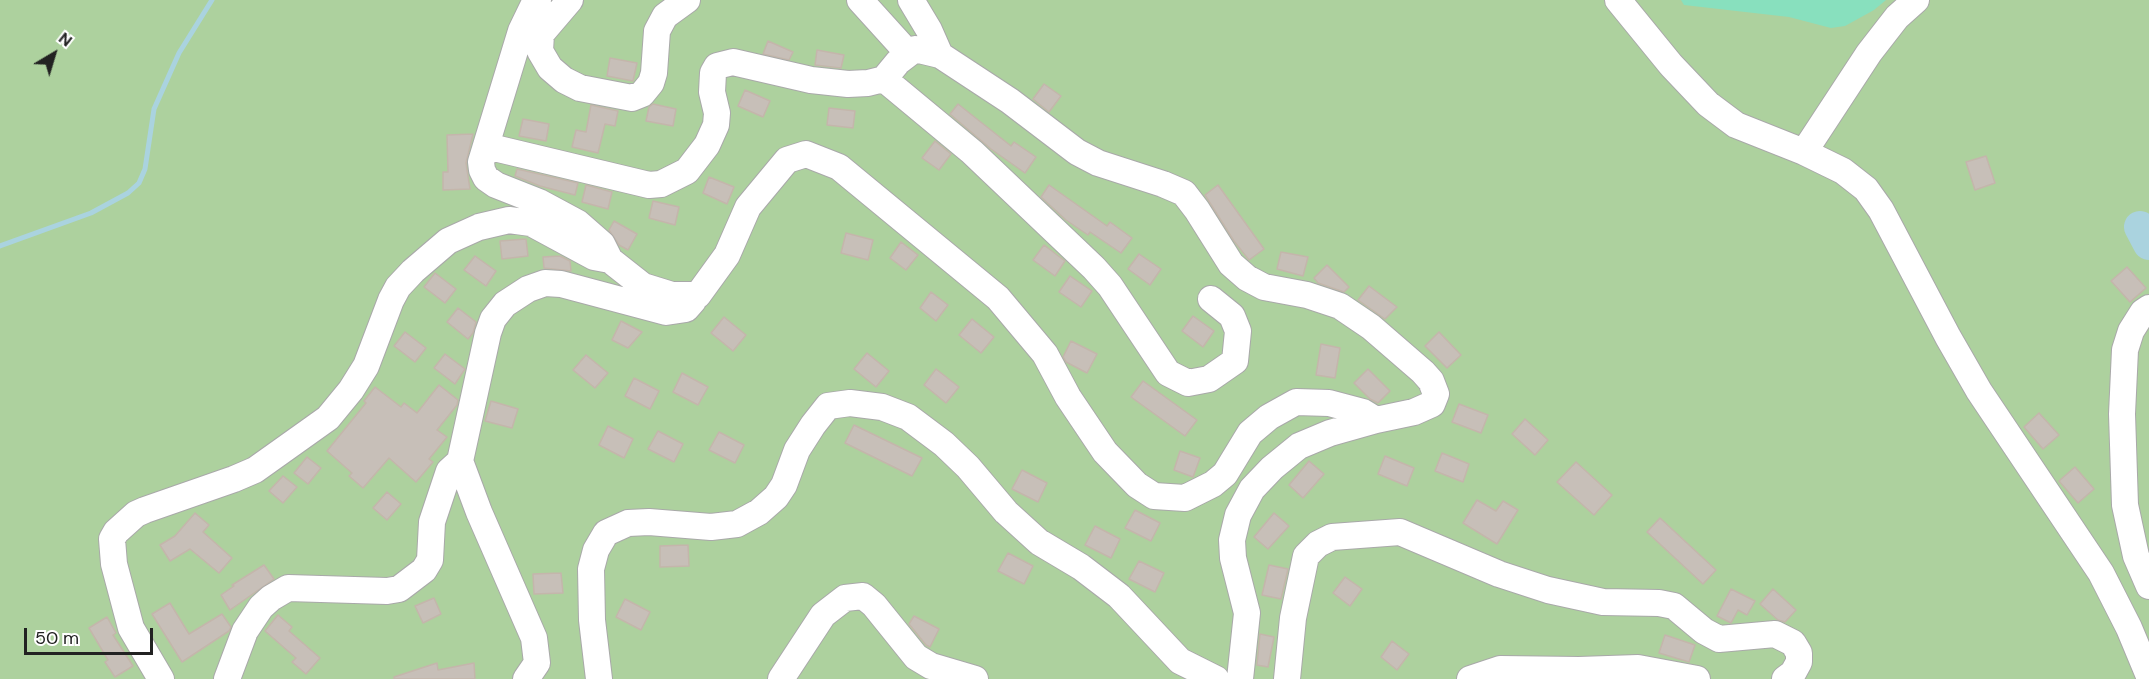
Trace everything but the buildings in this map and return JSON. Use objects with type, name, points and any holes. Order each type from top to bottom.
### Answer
[{"type":"street","points":[[538,0],[521,30],[481,162],[482,171],[486,178],[496,184],[539,202],[578,223],[602,244],[610,260],[644,286],[672,295],[698,295]]},
{"type":"street","points":[[570,0],[541,34],[540,51],[550,68],[564,80],[580,88],[632,98],[642,94],[651,83],[654,73],[657,31],[665,15],[687,0]]},
{"type":"street","points":[[860,0],[908,53]]},
{"type":"street","points":[[911,0],[929,30],[940,55]]},
{"type":"street","points":[[1618,0],[1671,65],[1708,104],[1736,125],[1804,152],[1843,171],[1866,189],[1881,210],[1979,391],[2101,573],[2129,628],[2149,676]]},
{"type":"street","points":[[1804,152],[1869,53],[1897,17],[1916,0]]},
{"type":"street","points":[[486,146],[649,185],[661,184],[687,171],[707,145],[716,125],[717,113],[712,92],[713,73],[717,66],[725,63],[743,63],[811,80],[848,84],[868,83],[884,79],[908,53],[915,49],[940,55],[1010,101],[1077,152],[1098,163],[1184,193],[1231,264],[1248,278],[1264,288],[1307,295],[1340,306],[1390,343],[1431,381],[1436,394],[1432,404],[1414,412],[1330,433],[1299,446],[1272,468],[1252,489],[1238,515],[1232,540],[1233,558],[1247,613],[1240,679]]},
{"type":"street","points":[[884,79],[972,152],[1094,268],[1110,286],[1168,374],[1188,383],[1209,380],[1235,361],[1238,331],[1232,316],[1211,299]]},
{"type":"street","points":[[526,679],[537,663],[534,638],[479,512],[460,461],[488,333],[493,320],[505,304],[528,289],[545,283],[561,284],[666,312],[686,309],[727,255],[748,207],[787,160],[806,154],[839,168],[998,298],[1045,354],[1068,397],[1105,452],[1137,485],[1154,496],[1185,498],[1213,484],[1225,474],[1250,433],[1269,417],[1296,402],[1329,403],[1363,412],[1376,420]]},
{"type":"street","points":[[161,679],[131,628],[114,564],[112,539],[116,532],[144,510],[255,470],[328,418],[351,390],[366,366],[398,286],[448,241],[480,227],[509,220],[531,224],[594,257],[610,260]]},
{"type":"street","points":[[2149,308],[2143,312],[2131,331],[2125,350],[2122,414],[2125,505],[2136,556],[2149,586]]},
{"type":"street","points":[[599,679],[592,620],[591,569],[596,550],[606,533],[628,523],[649,522],[711,527],[737,524],[759,512],[776,497],[784,485],[797,450],[828,406],[850,403],[882,407],[908,417],[935,437],[968,467],[1006,512],[1039,542],[1081,567],[1119,596],[1180,661],[1216,679]]},
{"type":"street","points":[[227,679],[245,631],[261,607],[288,588],[399,590],[424,570],[430,560],[432,522],[449,471],[460,461]]},
{"type":"street","points":[[1287,679],[1293,618],[1306,556],[1318,544],[1332,537],[1400,532],[1499,574],[1548,590],[1603,602],[1659,603],[1674,606],[1704,631],[1719,639],[1775,634],[1793,642],[1799,653],[1799,662],[1793,673],[1785,679]]},
{"type":"street","points":[[781,679],[823,615],[845,598],[863,596],[874,605],[916,657],[931,666],[975,679]]},
{"type":"street","points":[[1470,679],[1500,669],[1638,668],[1697,679]]},
{"type":"green space","points":[[0,0],[2149,0],[2149,679],[0,679]]},
{"type":"green space","points":[[1681,0],[1886,0],[1874,10],[1845,26],[1831,28],[1789,17],[1684,5]]},
{"type":"waterway","points":[[0,246],[91,213],[128,193],[139,183],[145,169],[154,109],[179,53],[212,0]]},
{"type":"waterway","points":[[2140,227],[2149,244]]}]
